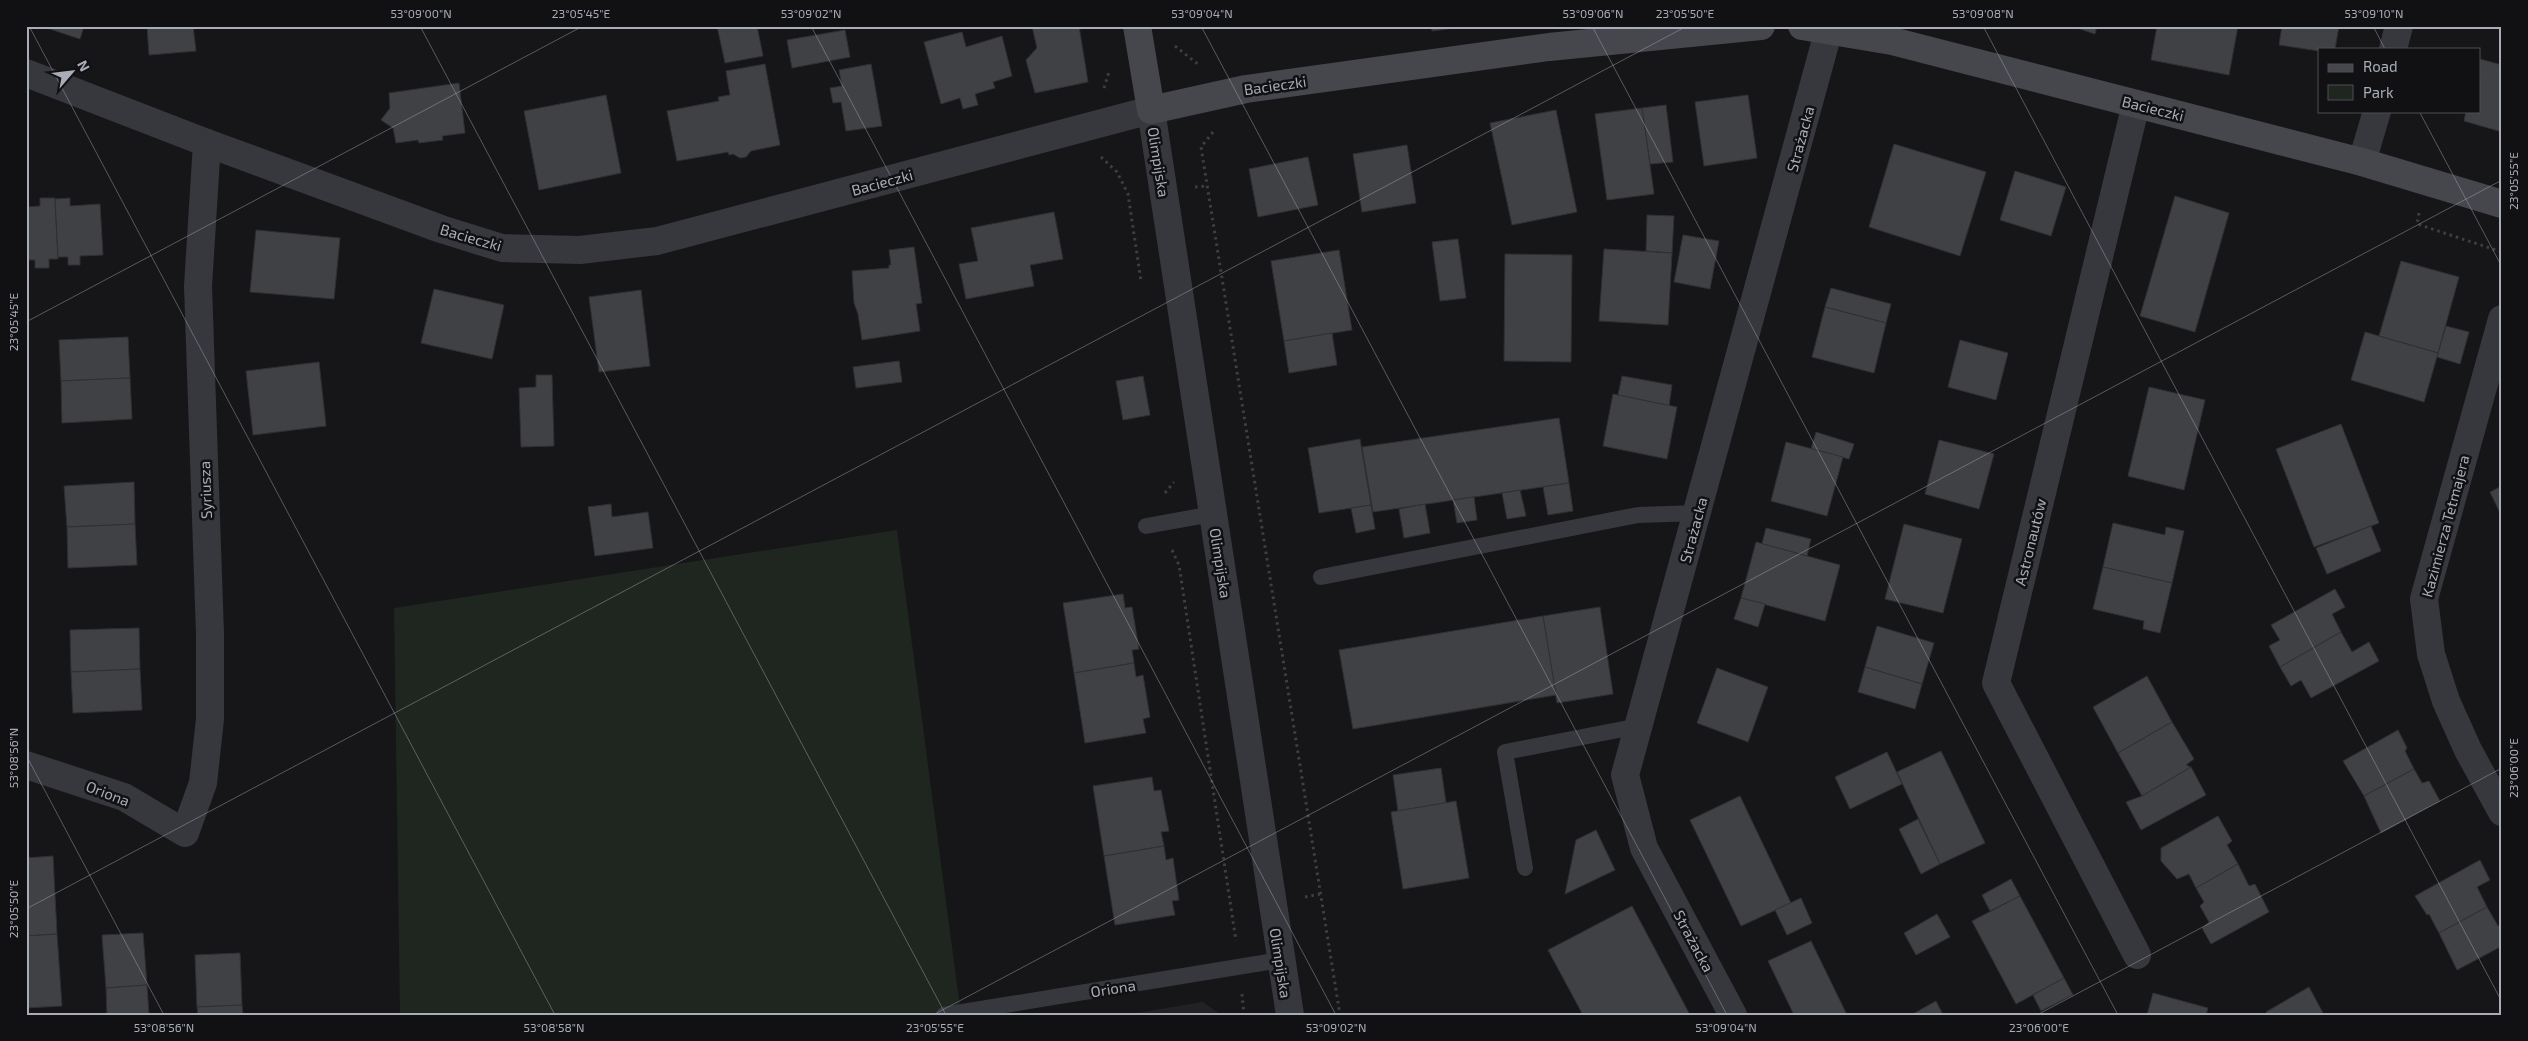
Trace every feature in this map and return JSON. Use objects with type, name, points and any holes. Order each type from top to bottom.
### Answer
[{"type":"street","name":"Bacieczki","points":[[26,73],[207,143],[441,229],[502,248],[580,250],[657,241],[1151,110],[1265,86],[1550,48],[1761,26]]},
{"type":"street","name":"Bacieczki","points":[[1802,26],[1830,29],[1892,42],[2136,104],[2362,162],[2502,204]]},
{"type":"street","points":[[2393,48],[2399,26]]},
{"type":"street","name":"Strażacka","points":[[1733,1015],[1644,848],[1625,774],[1640,726],[1830,29]]},
{"type":"street","points":[[1138,37],[1151,110]]},
{"type":"street","name":"Astronautów","points":[[2136,104],[1996,683],[2137,955]]},
{"type":"street","name":"Olimpijska","points":[[1151,110],[1290,1015]]},
{"type":"street","points":[[2362,162],[2377,112]]},
{"type":"street","name":"Syriusza","points":[[184,833],[203,783],[210,719],[210,634],[198,286],[207,143]]},
{"type":"street","name":"Kazimierza Tetmajera","points":[[2502,319],[2424,599],[2431,654],[2446,701],[2468,750],[2502,812]]},
{"type":"street","name":"Oriona","points":[[26,765],[124,797],[184,833]]},
{"type":"lane","points":[[1321,578],[1638,515],[1698,513]]},
{"type":"lane","points":[[1146,526],[1213,514]]},
{"type":"lane","points":[[1525,868],[1505,752],[1640,726]]},
{"type":"lane","name":"Oriona","points":[[944,1015],[1001,1010],[1281,960]]},
{"type":"path","points":[[1102,93],[1109,76],[1110,55],[1138,37]]},
{"type":"path","points":[[1216,126],[1201,147],[1340,1015]]},
{"type":"shaded area","points":[[1203,1002],[1221,1015],[1124,1015]]},
{"type":"green space","points":[[897,530],[961,1015],[400,1015],[394,608]]},
{"type":"building","points":[[41,26],[84,26],[80,39]]},
{"type":"building","points":[[147,26],[193,26],[196,51],[149,55]]},
{"type":"building","points":[[717,26],[757,26],[763,56],[725,63]]},
{"type":"building","points":[[1032,26],[1079,26],[1088,82],[1035,93],[1026,60],[1037,48]]},
{"type":"building","points":[[1431,26],[1470,26],[1432,31]]},
{"type":"building","points":[[2071,26],[2097,26],[2095,34]]},
{"type":"building","points":[[2157,26],[2238,26],[2229,75],[2151,60]]},
{"type":"building","points":[[2282,26],[2339,26],[2335,48],[2318,48],[2318,51],[2279,45]]},
{"type":"building","points":[[845,30],[850,57],[792,68],[787,40]]},
{"type":"building","points":[[962,32],[966,47],[1002,36],[1012,76],[993,82],[995,88],[975,94],[978,105],[963,109],[960,98],[941,104],[924,42]]},
{"type":"building","points":[[2480,59],[2502,65],[2502,132],[2464,121],[2466,112],[2480,112]]},
{"type":"building","points":[[765,64],[780,145],[751,151],[746,157],[740,158],[733,154],[729,155],[728,152],[677,161],[667,111],[719,101],[718,97],[730,95],[726,71]]},
{"type":"building","points":[[871,64],[882,126],[846,131],[841,102],[833,103],[830,88],[842,86],[839,70]]},
{"type":"building","points":[[459,83],[465,133],[442,136],[443,140],[419,143],[418,140],[396,143],[393,128],[381,120],[390,108],[389,93]]},
{"type":"building","points":[[606,95],[621,173],[539,190],[524,111]]},
{"type":"building","points":[[1748,95],[1757,158],[1704,166],[1695,102]]},
{"type":"building","points":[[1666,105],[1673,162],[1650,164],[1642,108]]},
{"type":"building","points":[[1642,108],[1654,194],[1607,200],[1595,114]]},
{"type":"building","points":[[1556,110],[1577,212],[1512,225],[1490,123]]},
{"type":"building","points":[[1894,144],[1986,172],[1960,256],[1869,227]]},
{"type":"building","points":[[1407,145],[1416,203],[1362,212],[1353,154]]},
{"type":"building","points":[[1308,157],[1318,205],[1258,217],[1249,169]]},
{"type":"building","points":[[2015,171],[2066,187],[2051,236],[2000,220]]},
{"type":"building","points":[[2175,196],[2229,213],[2195,332],[2140,316]]},
{"type":"building","points":[[40,198],[55,198],[58,259],[49,259],[49,268],[35,268],[35,260],[26,260],[26,207],[40,206]]},
{"type":"building","points":[[70,198],[70,206],[100,204],[103,255],[80,256],[80,265],[68,265],[68,257],[58,257],[55,199]]},
{"type":"building","points":[[1054,212],[1063,259],[1030,265],[1034,286],[966,299],[959,264],[978,261],[971,228]]},
{"type":"building","points":[[1647,215],[1674,216],[1672,253],[1646,251]]},
{"type":"building","points":[[256,230],[340,238],[334,299],[250,292]]},
{"type":"building","points":[[1683,235],[1719,241],[1710,289],[1674,282]]},
{"type":"building","points":[[1458,239],[1466,298],[1440,301],[1432,242]]},
{"type":"building","points":[[914,247],[922,303],[916,304],[920,331],[862,340],[858,314],[854,303],[852,271],[889,268],[889,265],[891,265],[889,250]]},
{"type":"building","points":[[1604,249],[1672,253],[1668,325],[1599,321]]},
{"type":"building","points":[[1339,250],[1352,330],[1284,341],[1271,261]]},
{"type":"building","points":[[1505,254],[1572,255],[1571,362],[1504,361]]},
{"type":"building","points":[[2401,261],[2459,277],[2438,353],[2379,336]]},
{"type":"building","points":[[1831,288],[1891,304],[1886,323],[1825,307]]},
{"type":"building","points":[[434,289],[504,305],[492,359],[421,343]]},
{"type":"building","points":[[641,290],[650,366],[599,372],[589,297]]},
{"type":"building","points":[[1825,307],[1886,323],[1874,373],[1812,357]]},
{"type":"building","points":[[2446,326],[2469,332],[2460,364],[2437,357]]},
{"type":"building","points":[[2365,332],[2438,353],[2424,402],[2351,380]]},
{"type":"building","points":[[1332,333],[1337,365],[1289,373],[1284,341]]},
{"type":"building","points":[[128,337],[130,378],[61,381],[59,340]]},
{"type":"building","points":[[1960,340],[2008,353],[1996,400],[1948,387]]},
{"type":"building","points":[[899,361],[902,382],[856,388],[853,367]]},
{"type":"building","points":[[319,362],[326,426],[253,435],[246,371]]},
{"type":"building","points":[[536,375],[552,375],[554,446],[521,447],[519,388],[536,387]]},
{"type":"building","points":[[1143,376],[1150,415],[1123,420],[1116,381]]},
{"type":"building","points":[[1622,376],[1672,385],[1669,406],[1618,395]]},
{"type":"building","points":[[130,378],[132,419],[62,423],[61,381]]},
{"type":"building","points":[[2149,387],[2205,400],[2184,490],[2128,476]]},
{"type":"building","points":[[1613,394],[1677,407],[1667,459],[1603,446]]},
{"type":"building","points":[[1559,418],[1569,483],[1373,512],[1362,447]]},
{"type":"building","points":[[2341,424],[2379,523],[2314,547],[2276,449]]},
{"type":"building","points":[[1816,432],[1854,444],[1849,459],[1811,449]]},
{"type":"building","points":[[1360,439],[1371,505],[1319,513],[1308,448]]},
{"type":"building","points":[[1939,440],[1994,454],[1979,509],[1925,494]]},
{"type":"building","points":[[1786,442],[1843,457],[1827,516],[1771,501]]},
{"type":"building","points":[[134,482],[135,524],[67,527],[64,486]]},
{"type":"building","points":[[1569,483],[1573,511],[1548,515],[1543,487]]},
{"type":"building","points":[[2502,486],[2502,517],[2490,492]]},
{"type":"building","points":[[1520,490],[1526,516],[1507,519],[1502,493]]},
{"type":"building","points":[[1474,497],[1477,520],[1457,523],[1453,500]]},
{"type":"building","points":[[611,504],[612,517],[648,512],[653,548],[595,556],[588,507]]},
{"type":"building","points":[[1425,504],[1430,533],[1404,538],[1399,509]]},
{"type":"building","points":[[1371,505],[1375,529],[1356,533],[1351,508]]},
{"type":"building","points":[[2113,523],[2165,535],[2166,527],[2184,531],[2172,583],[2103,567]]},
{"type":"building","points":[[135,524],[137,565],[68,568],[67,527]]},
{"type":"building","points":[[1904,524],[1962,539],[1943,613],[1885,599]]},
{"type":"building","points":[[2371,526],[2381,551],[2327,574],[2316,548]]},
{"type":"building","points":[[1766,528],[1811,539],[1807,556],[1762,544]]},
{"type":"building","points":[[1756,542],[1840,565],[1825,621],[1741,598]]},
{"type":"building","points":[[2103,567],[2172,583],[2160,633],[2143,629],[2144,621],[2093,609]]},
{"type":"building","points":[[2335,589],[2345,607],[2332,614],[2341,632],[2280,667],[2269,646],[2280,640],[2271,625]]},
{"type":"building","points":[[1123,594],[1125,608],[1132,607],[1139,649],[1132,650],[1134,663],[1074,673],[1063,603]]},
{"type":"building","points":[[1741,598],[1765,604],[1758,627],[1734,619]]},
{"type":"building","points":[[1600,607],[1613,694],[1557,703],[1543,616]]},
{"type":"building","points":[[1543,616],[1556,695],[1353,729],[1339,650]]},
{"type":"building","points":[[1877,626],[1934,643],[1922,684],[1865,667]]},
{"type":"building","points":[[139,628],[140,669],[71,672],[70,630]]},
{"type":"building","points":[[2341,632],[2352,652],[2369,642],[2379,661],[2311,698],[2301,680],[2291,686],[2280,667]]},
{"type":"building","points":[[1134,663],[1136,677],[1143,675],[1150,717],[1143,719],[1146,733],[1085,743],[1074,673]]},
{"type":"building","points":[[1865,667],[1922,684],[1915,709],[1858,692]]},
{"type":"building","points":[[1717,668],[1768,687],[1748,742],[1697,723]]},
{"type":"building","points":[[140,669],[142,710],[73,713],[71,672]]},
{"type":"building","points":[[2147,676],[2172,722],[2118,753],[2093,707]]},
{"type":"building","points":[[2172,722],[2194,759],[2186,765],[2191,767],[2142,796],[2118,753]]},
{"type":"building","points":[[2398,730],[2414,769],[2364,796],[2343,761]]},
{"type":"building","points":[[1941,751],[1985,843],[1940,864],[1897,772]]},
{"type":"building","points":[[1887,752],[1902,784],[1850,809],[1835,777]]},
{"type":"building","points":[[2191,767],[2206,795],[2141,830],[2126,802],[2142,796]]},
{"type":"building","points":[[1441,768],[1446,803],[1398,811],[1393,775]]},
{"type":"building","points":[[2414,769],[2422,783],[2429,781],[2440,801],[2381,833],[2364,796]]},
{"type":"building","points":[[1152,777],[1154,791],[1161,790],[1169,831],[1161,832],[1164,846],[1104,856],[1093,786]]},
{"type":"building","points":[[1740,796],[1791,903],[1741,926],[1690,820]]},
{"type":"building","points":[[1456,801],[1469,878],[1403,889],[1391,812]]},
{"type":"building","points":[[2218,816],[2232,841],[2227,845],[2238,864],[2196,888],[2189,874],[2177,879],[2161,861],[2161,848]]},
{"type":"building","points":[[1918,819],[1940,864],[1921,874],[1899,829]]},
{"type":"building","points":[[1596,830],[1615,870],[1565,894],[1576,840]]},
{"type":"building","points":[[1164,846],[1166,860],[1173,858],[1179,900],[1172,901],[1175,915],[1115,925],[1104,856]]},
{"type":"building","points":[[53,856],[57,934],[26,936],[26,858]]},
{"type":"building","points":[[2480,860],[2490,880],[2477,887],[2487,907],[2439,933],[2429,914],[2427,915],[2415,896]]},
{"type":"building","points":[[2238,864],[2249,886],[2255,884],[2269,912],[2211,944],[2202,928],[2209,922],[2200,906],[2204,902],[2196,888]]},
{"type":"building","points":[[2011,879],[2020,896],[1990,911],[1982,895]]},
{"type":"building","points":[[2020,896],[2064,978],[2016,1004],[1972,921]]},
{"type":"building","points":[[1801,898],[1812,923],[1787,935],[1775,910]]},
{"type":"building","points":[[1632,906],[1690,1015],[1583,1015],[1548,950]]},
{"type":"building","points":[[2487,907],[2498,926],[2502,924],[2502,946],[2457,970],[2439,933]]},
{"type":"building","points":[[1937,914],[1950,937],[1916,955],[1904,933]]},
{"type":"building","points":[[143,933],[147,985],[106,988],[102,935]]},
{"type":"building","points":[[57,934],[62,1006],[26,1008],[26,936]]},
{"type":"building","points":[[1811,941],[1847,1015],[1794,1015],[1768,961]]},
{"type":"building","points":[[240,953],[242,1005],[197,1007],[195,955]]},
{"type":"building","points":[[2064,978],[2073,995],[2041,1011],[2033,995]]},
{"type":"building","points":[[147,985],[149,1015],[107,1015],[106,988]]},
{"type":"building","points":[[2309,987],[2324,1015],[2268,1015],[2266,1012]]},
{"type":"building","points":[[2153,993],[2208,1008],[2206,1015],[2147,1015]]},
{"type":"building","points":[[1936,1001],[1943,1015],[1911,1015]]},
{"type":"building","points":[[242,1005],[243,1015],[198,1015],[197,1007]]}]
